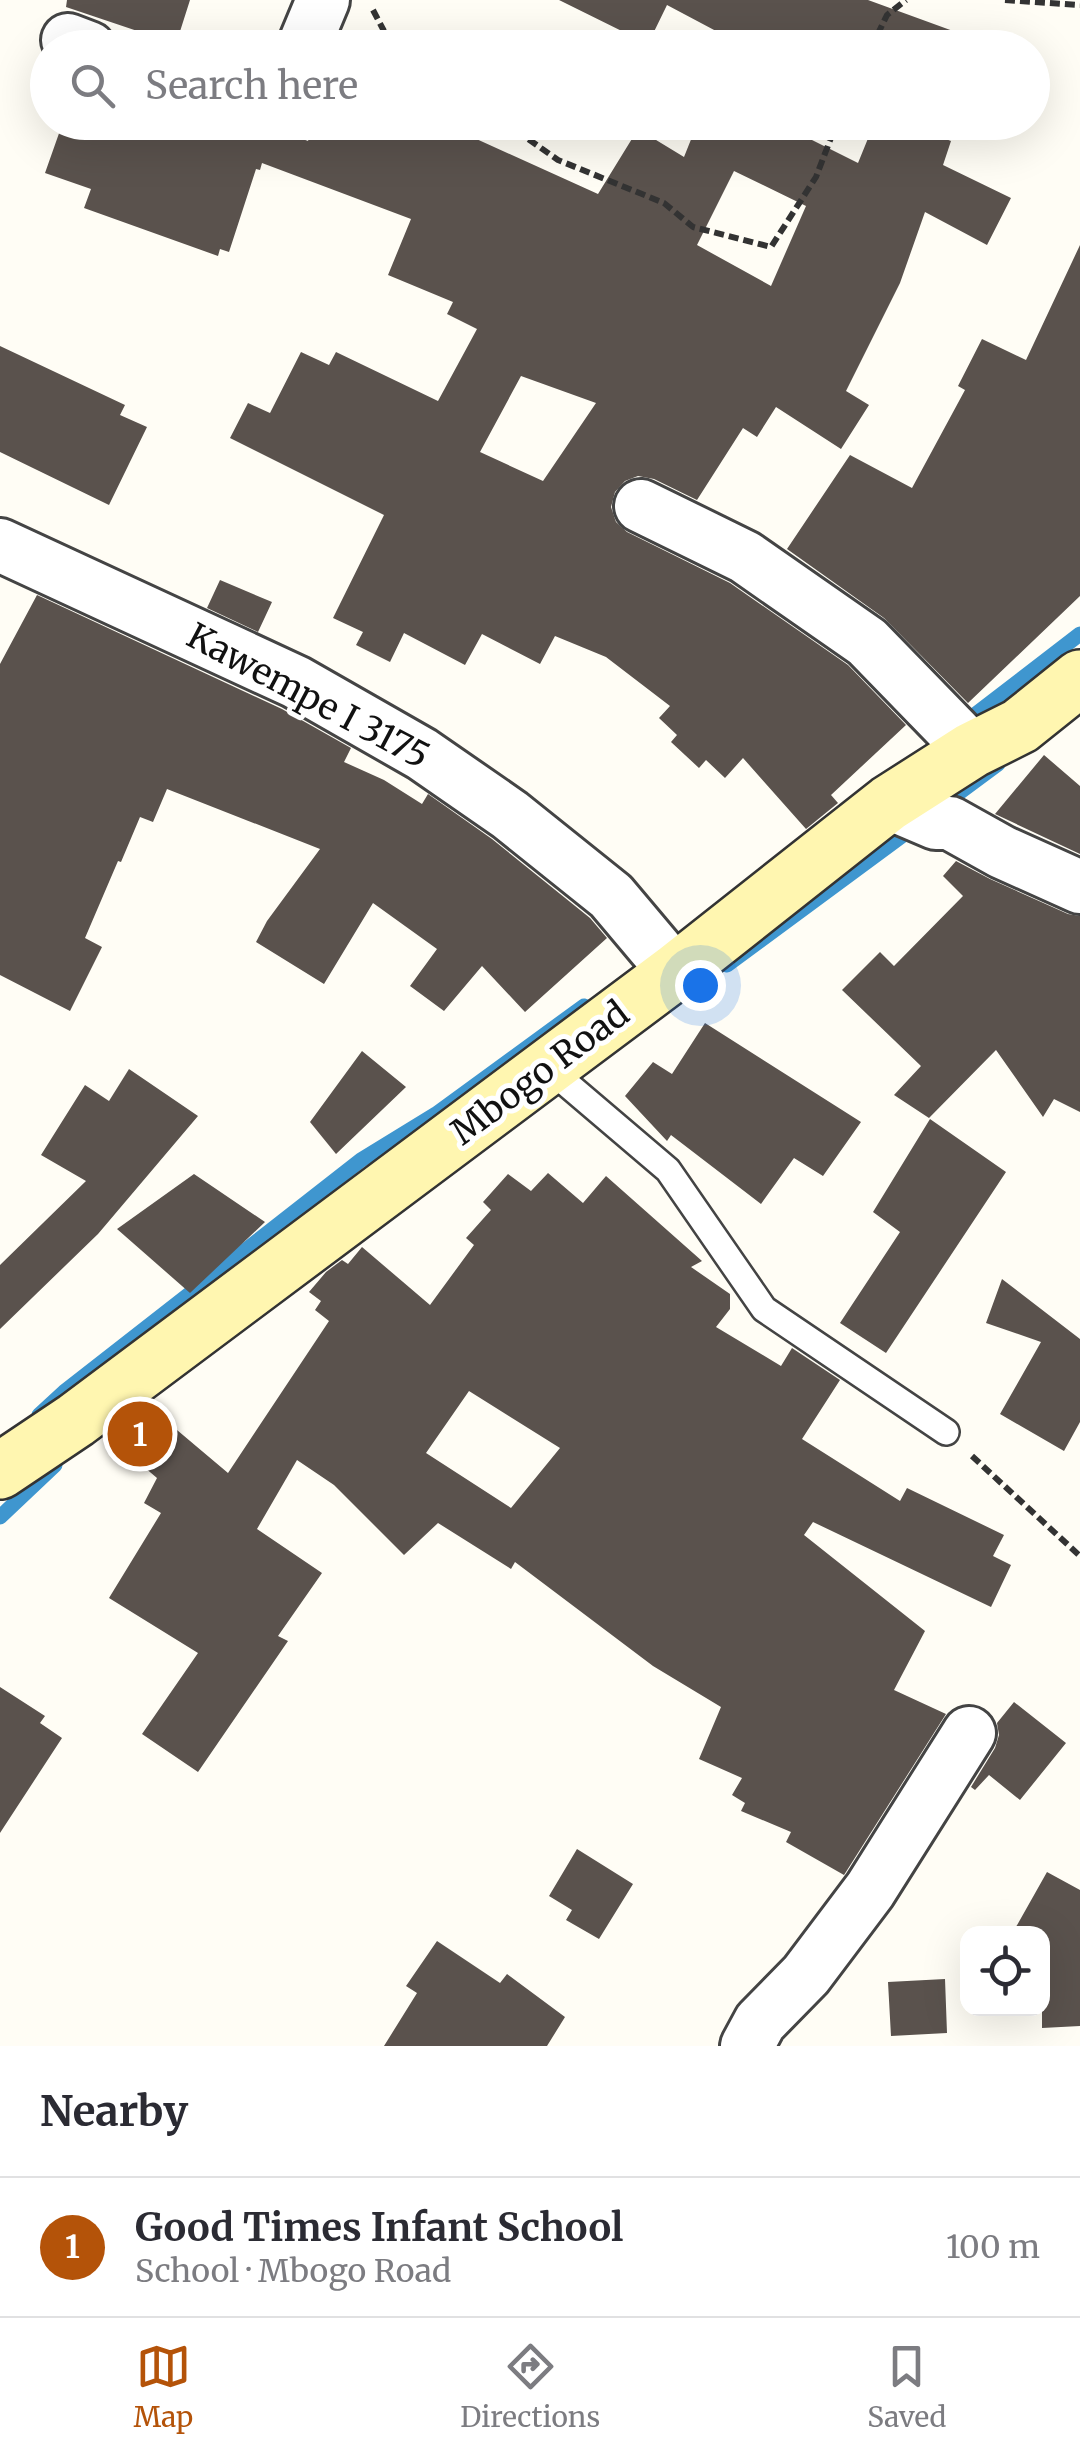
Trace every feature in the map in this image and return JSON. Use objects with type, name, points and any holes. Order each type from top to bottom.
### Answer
[{"type":"street","points":[[310,30],[323,0]]},
{"type":"street","points":[[641,506],[745,557],[867,642],[960,737]]},
{"type":"street","name":"Kawempe I 3175","points":[[0,545],[296,682],[422,754],[510,815],[611,896],[675,972]]},
{"type":"street","name":"Mbogo Road","points":[[0,1471],[76,1420],[675,972],[890,802],[960,737],[1020,726],[1080,678]]},
{"type":"street","points":[[890,802],[936,823],[950,823],[1002,852],[1080,887]]},
{"type":"street","points":[[747,2046],[776,2002],[806,1975],[853,1914],[969,1733]]},
{"type":"lane","points":[[547,1067],[668,1170],[764,1309],[946,1432]]},
{"type":"path","points":[[367,0],[384,30]]},
{"type":"path","points":[[880,30],[888,15],[906,0]]},
{"type":"path","points":[[1006,0],[1080,5]]},
{"type":"path","points":[[530,140],[558,160],[664,203],[692,227],[771,247],[816,176],[830,140]]},
{"type":"path","points":[[946,1432],[1080,1556]]},
{"type":"building","points":[[67,0],[190,0],[180,30],[134,30],[66,7]]},
{"type":"building","points":[[559,0],[868,0],[950,30],[714,30],[667,5],[655,30],[620,30]]},
{"type":"building","points":[[57,140],[479,140],[598,194],[631,140],[656,140],[684,157],[691,140],[812,140],[858,163],[867,140],[951,141],[943,165],[1011,198],[987,245],[925,212],[900,283],[846,391],[869,405],[841,449],[776,407],[757,437],[743,428],[697,500],[654,479],[638,476],[625,481],[615,492],[611,507],[616,522],[627,532],[730,583],[848,665],[906,725],[831,795],[838,803],[806,829],[743,758],[725,778],[706,760],[699,768],[671,742],[677,735],[659,718],[670,706],[606,657],[555,636],[540,664],[482,634],[465,665],[404,633],[390,662],[356,645],[363,632],[333,618],[384,515],[230,438],[248,403],[270,413],[301,352],[329,365],[336,352],[438,401],[477,329],[447,314],[453,302],[388,275],[411,219],[262,163],[260,170],[256,169],[229,252],[220,249],[218,256],[84,208],[91,189],[45,173]],"holes":[[[734,171],[806,206],[771,286],[697,245]],[[521,376],[596,403],[543,481],[480,452]]]},
{"type":"building","points":[[1080,245],[1080,596],[968,703],[884,618],[787,549],[850,455],[912,488],[965,390],[958,386],[982,339],[1026,360]]},
{"type":"building","points":[[0,346],[125,405],[120,415],[147,427],[109,505],[0,452]]},
{"type":"building","points":[[220,580],[272,602],[258,632],[207,608]]},
{"type":"building","points":[[37,595],[282,709],[351,748],[344,762],[384,780],[422,804],[428,794],[492,839],[590,918],[607,938],[525,1012],[482,966],[444,1011],[410,986],[437,949],[373,903],[324,984],[256,942],[320,849],[167,789],[153,822],[140,817],[121,862],[118,861],[85,938],[102,947],[70,1011],[0,975],[0,664]]},
{"type":"building","points":[[1044,755],[1080,786],[1080,854],[995,814]]},
{"type":"building","points":[[956,861],[1068,914],[1080,916],[1080,1112],[1054,1099],[1043,1117],[996,1050],[929,1118],[894,1095],[921,1066],[842,990],[880,952],[894,966],[963,896],[943,876]]},
{"type":"building","points":[[705,1023],[861,1122],[823,1176],[794,1158],[761,1204],[671,1135],[667,1141],[625,1096],[653,1062],[672,1074]]},
{"type":"building","points":[[362,1051],[406,1087],[336,1154],[310,1122]]},
{"type":"building","points":[[129,1069],[198,1116],[98,1234],[0,1329],[0,1265],[86,1181],[41,1155],[85,1085],[109,1101]]},
{"type":"building","points":[[930,1119],[1006,1172],[886,1353],[840,1323],[900,1232],[873,1212]]},
{"type":"building","points":[[548,1173],[583,1203],[606,1176],[702,1261],[691,1267],[730,1294],[730,1309],[716,1327],[781,1366],[792,1348],[840,1380],[802,1439],[900,1501],[907,1488],[1004,1535],[993,1556],[1011,1565],[991,1607],[813,1522],[804,1535],[925,1631],[894,1690],[946,1714],[844,1875],[786,1842],[791,1832],[741,1811],[745,1803],[732,1795],[742,1778],[699,1759],[721,1707],[653,1666],[515,1562],[511,1569],[438,1523],[404,1555],[334,1485],[297,1460],[257,1529],[322,1573],[278,1636],[288,1641],[198,1772],[142,1734],[198,1653],[109,1598],[161,1513],[144,1503],[157,1478],[124,1450],[158,1414],[228,1473],[329,1321],[315,1310],[321,1301],[309,1292],[326,1272],[342,1260],[348,1264],[362,1247],[430,1305],[474,1245],[466,1238],[491,1210],[483,1202],[508,1174],[531,1191]],"holes":[[[469,1391],[560,1448],[511,1508],[426,1453]]]},
{"type":"building","points":[[194,1174],[265,1222],[190,1293],[117,1229]]},
{"type":"building","points":[[1002,1279],[1080,1339],[1080,1422],[1064,1451],[1000,1414],[1041,1342],[986,1323]]},
{"type":"building","points":[[0,1687],[45,1716],[40,1723],[62,1738],[0,1833]]},
{"type":"building","points":[[1014,1702],[1066,1743],[1020,1800],[989,1775],[975,1790],[971,1787],[995,1748],[997,1723]]},
{"type":"building","points":[[577,1849],[633,1884],[599,1939],[566,1920],[572,1910],[549,1896]]},
{"type":"building","points":[[1047,1872],[1080,1890],[1080,2026],[1042,2028],[1042,2016],[1050,2016],[1050,1926],[1017,1926]]},
{"type":"building","points":[[437,1941],[500,1983],[507,1974],[565,2017],[547,2046],[384,2046],[417,1993],[406,1986]]},
{"type":"building","points":[[945,1979],[947,2033],[891,2036],[888,1982]]},
{"type":"waterway","points":[[959,727],[1080,634]]},
{"type":"waterway","points":[[940,807],[998,764]]},
{"type":"waterway","points":[[727,965],[914,827]]},
{"type":"waterway","points":[[39,1415],[361,1160],[436,1114],[584,1006]]},
{"type":"waterway","points":[[0,1517],[55,1465]]},
{"type":"place","name":"Good Times Infant School","points":[[140,1434]]}]
